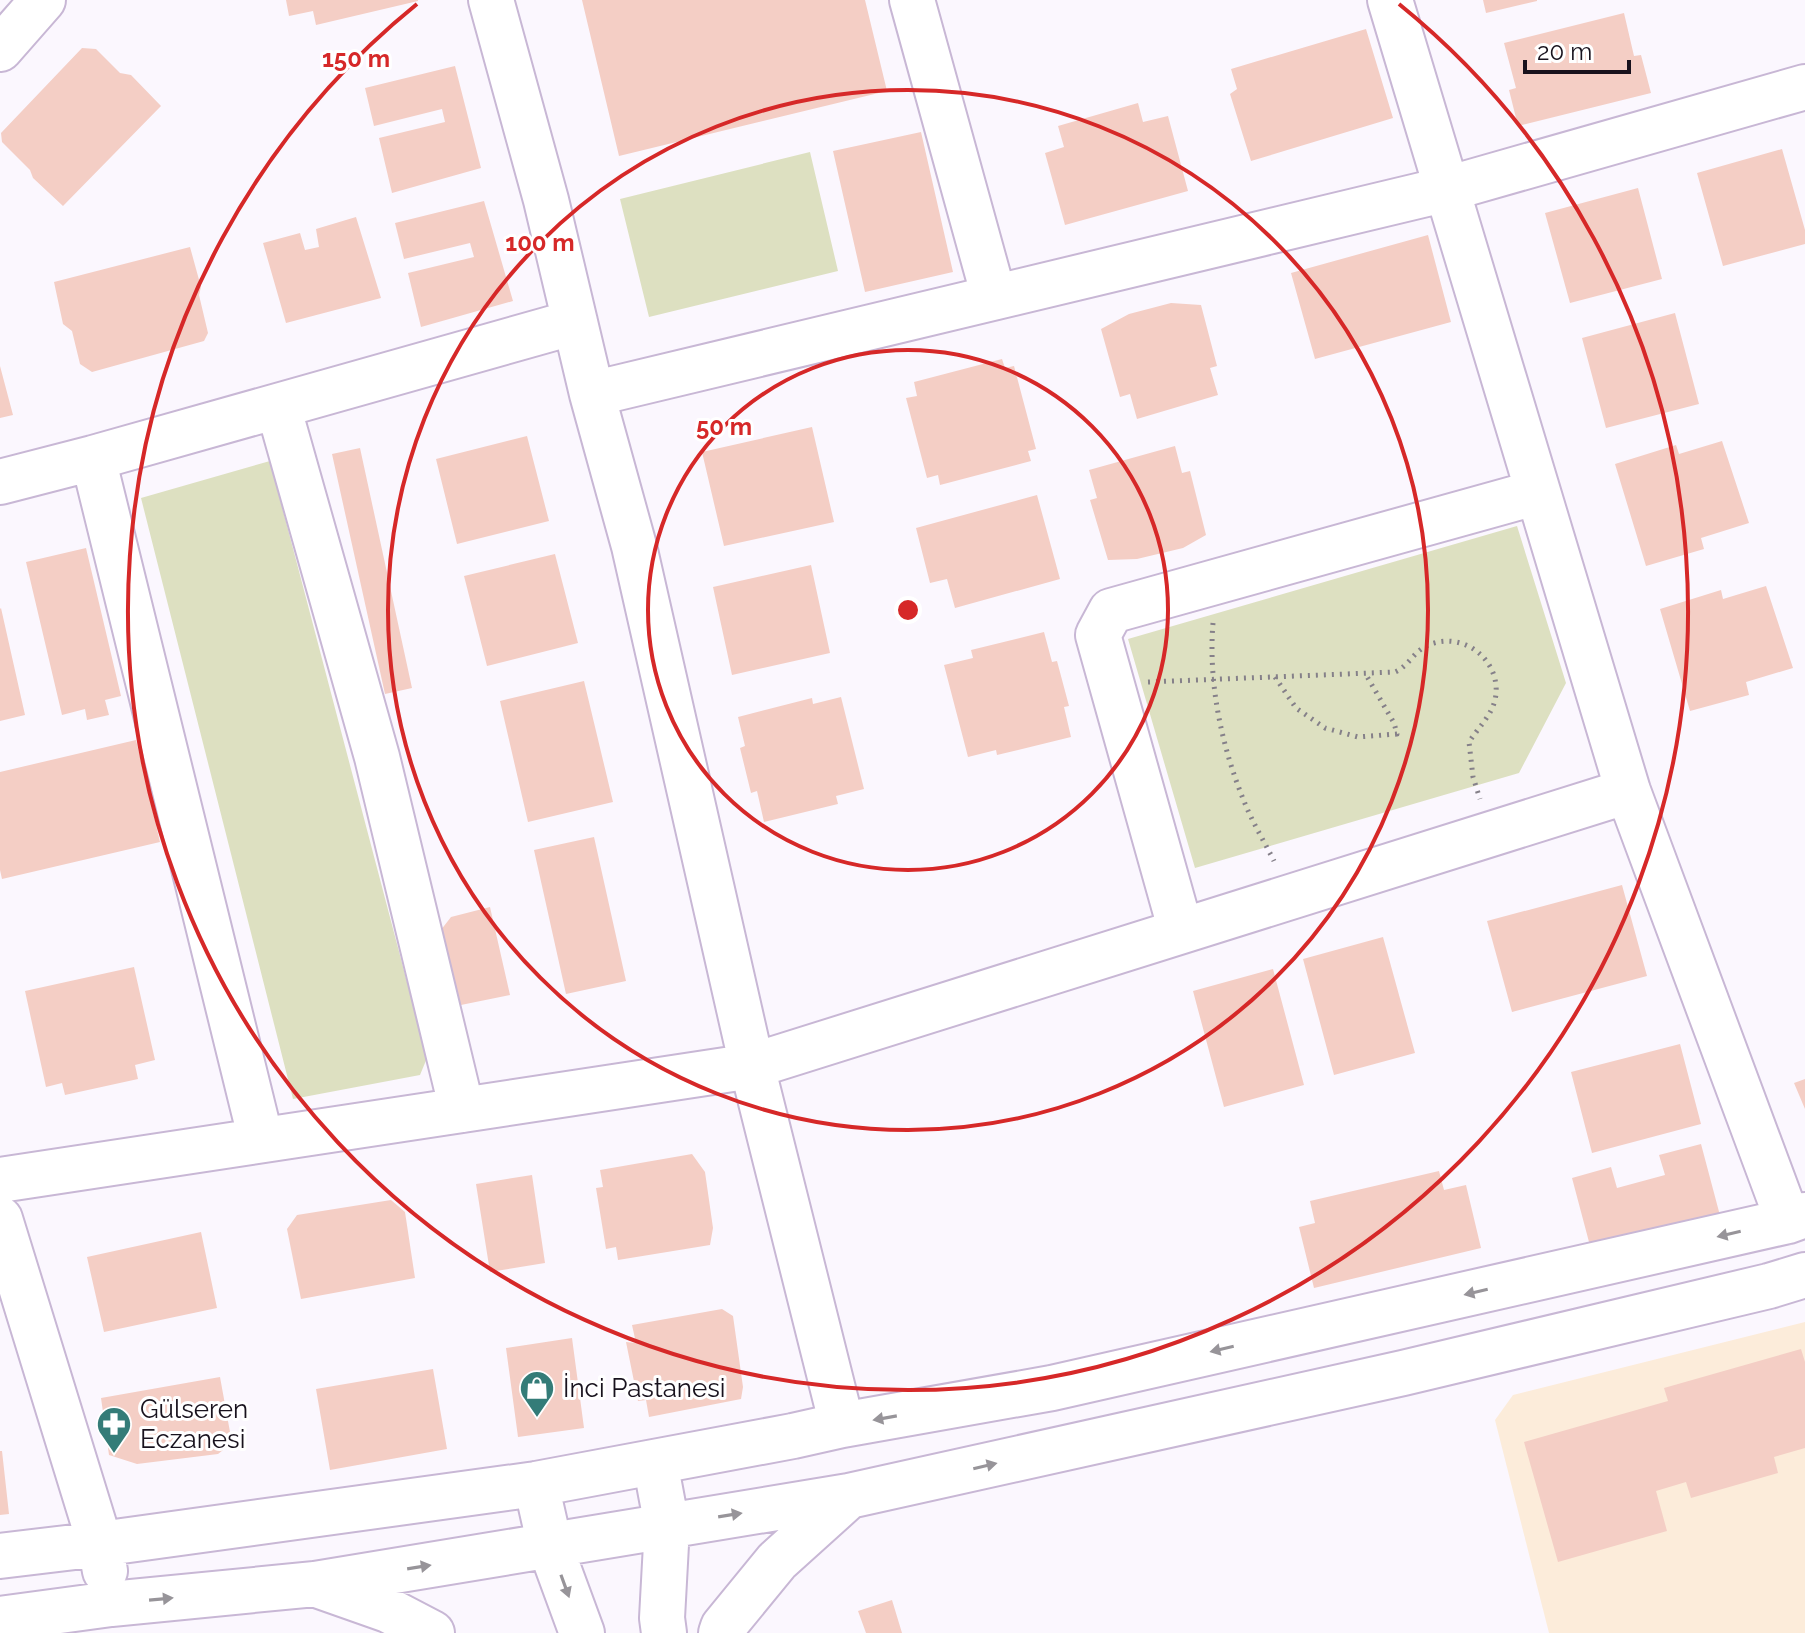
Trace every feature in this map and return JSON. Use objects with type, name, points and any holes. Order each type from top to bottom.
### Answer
[{"type":"street","points":[[0,49],[43,0]]},
{"type":"street","points":[[491,0],[546,200],[592,394],[634,546],[752,1066],[842,1425]]},
{"type":"street","points":[[912,0],[994,297]]},
{"type":"street","points":[[0,1556],[536,1484],[1052,1388],[1797,1218],[1628,791],[1390,0]]},
{"type":"street","points":[[592,394],[1447,189],[1805,87]]},
{"type":"street","points":[[0,482],[575,322]]},
{"type":"street","points":[[278,406],[377,757],[462,1110]]},
{"type":"street","points":[[93,458],[261,1140]]},
{"type":"street","points":[[1181,931],[1098,635],[1111,611],[1538,492]]},
{"type":"street","points":[[0,1180],[752,1066],[1628,791]]},
{"type":"street","points":[[0,1219],[100,1544],[113,1618]]},
{"type":"street","points":[[0,1619],[113,1618],[849,1496],[1403,1373],[1805,1275]]},
{"type":"street","points":[[655,1462],[667,1526],[662,1618],[664,1633]]},
{"type":"street","points":[[536,1484],[550,1546],[582,1633]]},
{"type":"street","points":[[721,1633],[777,1561],[849,1496]]},
{"type":"street","points":[[315,1584],[388,1610],[432,1633]]},
{"type":"path","points":[[1216,582],[1212,639],[1215,697],[1227,753],[1246,807],[1292,896]]},
{"type":"path","points":[[1112,683],[1395,672],[1403,668],[1410,657],[1434,643],[1461,643],[1485,659],[1497,687],[1495,702],[1488,716],[1469,742],[1473,777],[1491,834]]},
{"type":"path","points":[[1274,676],[1296,708],[1325,728],[1358,737],[1397,734],[1394,723],[1365,673]]},
{"type":"shaded area","points":[[1805,1322],[1805,1633],[1549,1633],[1495,1420],[1513,1395]]},
{"type":"green space","points":[[810,152],[838,271],[649,317],[620,199]]},
{"type":"green space","points":[[270,461],[427,1058],[420,1075],[293,1099],[141,498]]},
{"type":"green space","points":[[1517,526],[1566,683],[1519,773],[1195,868],[1128,639]]},
{"type":"building","points":[[286,0],[418,1],[316,25],[313,11],[289,16]]},
{"type":"building","points":[[582,0],[865,0],[887,91],[619,156]]},
{"type":"building","points":[[1483,0],[1537,0],[1537,1],[1486,13]]},
{"type":"building","points":[[1624,13],[1634,56],[1641,55],[1651,93],[1518,126],[1509,90],[1516,88],[1504,43]]},
{"type":"building","points":[[1366,29],[1393,118],[1251,161],[1230,94],[1237,89],[1231,69]]},
{"type":"building","points":[[82,48],[96,49],[120,73],[131,75],[161,106],[63,206],[2,142],[1,133]]},
{"type":"building","points":[[455,66],[481,168],[392,193],[379,138],[445,122],[442,109],[374,126],[365,88]]},
{"type":"building","points":[[1138,103],[1143,122],[1168,116],[1188,191],[1065,225],[1045,153],[1064,147],[1058,126]]},
{"type":"building","points":[[921,132],[953,272],[865,292],[833,151]]},
{"type":"building","points":[[1782,149],[1805,230],[1805,244],[1723,266],[1697,173]]},
{"type":"building","points":[[1638,188],[1662,279],[1570,303],[1545,213]]},
{"type":"building","points":[[484,201],[513,301],[421,327],[408,273],[474,257],[470,243],[404,259],[395,223]]},
{"type":"building","points":[[356,217],[381,298],[286,323],[263,243],[300,233],[305,250],[319,247],[316,229]]},
{"type":"building","points":[[1428,235],[1451,322],[1315,359],[1291,273]]},
{"type":"building","points":[[190,247],[201,287],[199,295],[208,333],[204,341],[92,372],[80,364],[72,331],[63,324],[54,282]]},
{"type":"building","points":[[1171,303],[1201,305],[1217,366],[1210,368],[1218,395],[1137,419],[1130,394],[1120,397],[1101,329],[1129,314]]},
{"type":"building","points":[[1675,313],[1699,404],[1606,428],[1582,338]]},
{"type":"building","points":[[1002,359],[1005,368],[1014,366],[1036,449],[1028,451],[1031,461],[940,485],[938,475],[927,478],[906,398],[917,396],[914,382]]},
{"type":"building","points":[[0,366],[13,415],[0,418]]},
{"type":"building","points":[[812,427],[834,522],[724,546],[702,452]]},
{"type":"building","points":[[527,436],[549,521],[457,544],[436,459]]},
{"type":"building","points":[[1722,441],[1749,523],[1701,538],[1704,549],[1646,566],[1615,464],[1676,445],[1679,454]]},
{"type":"building","points":[[1175,446],[1182,473],[1190,471],[1206,535],[1183,548],[1137,559],[1108,560],[1090,500],[1097,498],[1089,470]]},
{"type":"building","points":[[360,448],[412,688],[385,694],[332,454]]},
{"type":"building","points":[[1037,495],[1060,579],[955,608],[947,579],[930,583],[916,528]]},
{"type":"building","points":[[86,548],[121,696],[105,700],[109,715],[87,720],[85,709],[62,715],[26,562]]},
{"type":"building","points":[[555,554],[578,643],[487,666],[464,576]]},
{"type":"building","points":[[811,565],[830,653],[732,675],[713,587]]},
{"type":"building","points":[[1766,586],[1793,668],[1746,682],[1749,695],[1690,711],[1660,609],[1721,590],[1723,599]]},
{"type":"building","points":[[0,609],[25,715],[0,721]]},
{"type":"building","points":[[1044,632],[1052,662],[1057,661],[1069,706],[1064,707],[1071,737],[997,755],[996,750],[968,757],[944,665],[973,658],[971,650]]},
{"type":"building","points":[[584,681],[613,802],[528,822],[500,701]]},
{"type":"building","points":[[841,697],[864,789],[836,796],[838,804],[764,822],[757,791],[751,793],[740,748],[745,746],[738,717],[812,698],[813,704]]},
{"type":"building","points":[[136,740],[160,842],[2,879],[0,772]]},
{"type":"building","points":[[594,837],[626,981],[566,994],[534,850]]},
{"type":"building","points":[[1622,885],[1647,976],[1512,1012],[1487,921]]},
{"type":"building","points":[[490,907],[510,995],[456,1006],[437,935],[451,917]]},
{"type":"building","points":[[1383,937],[1415,1053],[1334,1075],[1303,959]]},
{"type":"building","points":[[134,967],[155,1060],[135,1065],[138,1079],[65,1095],[62,1083],[46,1087],[25,991]]},
{"type":"building","points":[[1273,969],[1304,1085],[1224,1107],[1193,991]]},
{"type":"building","points":[[1680,1044],[1701,1124],[1592,1153],[1571,1072]]},
{"type":"building","points":[[1805,1079],[1805,1109],[1794,1083]]},
{"type":"building","points":[[1701,1144],[1722,1223],[1593,1257],[1572,1178],[1611,1167],[1617,1188],[1665,1175],[1659,1155]]},
{"type":"building","points":[[692,1154],[705,1172],[713,1228],[710,1245],[618,1260],[616,1247],[606,1249],[596,1188],[603,1187],[600,1170]]},
{"type":"building","points":[[1439,1171],[1444,1190],[1466,1185],[1481,1248],[1314,1288],[1299,1227],[1315,1223],[1310,1201]]},
{"type":"building","points":[[532,1175],[545,1263],[490,1272],[476,1184]]},
{"type":"building","points":[[391,1200],[405,1212],[415,1278],[301,1299],[287,1229],[297,1215]]},
{"type":"building","points":[[201,1232],[217,1308],[104,1332],[87,1257]]},
{"type":"building","points":[[722,1309],[733,1316],[743,1387],[741,1399],[649,1417],[646,1400],[638,1401],[626,1342],[636,1343],[632,1325]]},
{"type":"building","points":[[572,1338],[584,1428],[518,1437],[506,1348]]},
{"type":"building","points":[[1801,1349],[1805,1362],[1805,1448],[1774,1457],[1778,1473],[1691,1498],[1686,1482],[1656,1491],[1667,1531],[1558,1562],[1524,1442],[1668,1401],[1664,1388]]},
{"type":"building","points":[[433,1369],[447,1449],[330,1470],[316,1389]]},
{"type":"building","points":[[220,1377],[232,1443],[218,1454],[137,1464],[109,1455],[101,1398]]},
{"type":"building","points":[[0,1451],[9,1514],[0,1515]]},
{"type":"building","points":[[892,1600],[902,1633],[866,1633],[858,1611]]},
{"type":"place","name":"İnci Pastanesi","points":[[537,1419]]},
{"type":"place","name":"Gülseren Eczanesi","points":[[114,1455]]}]
